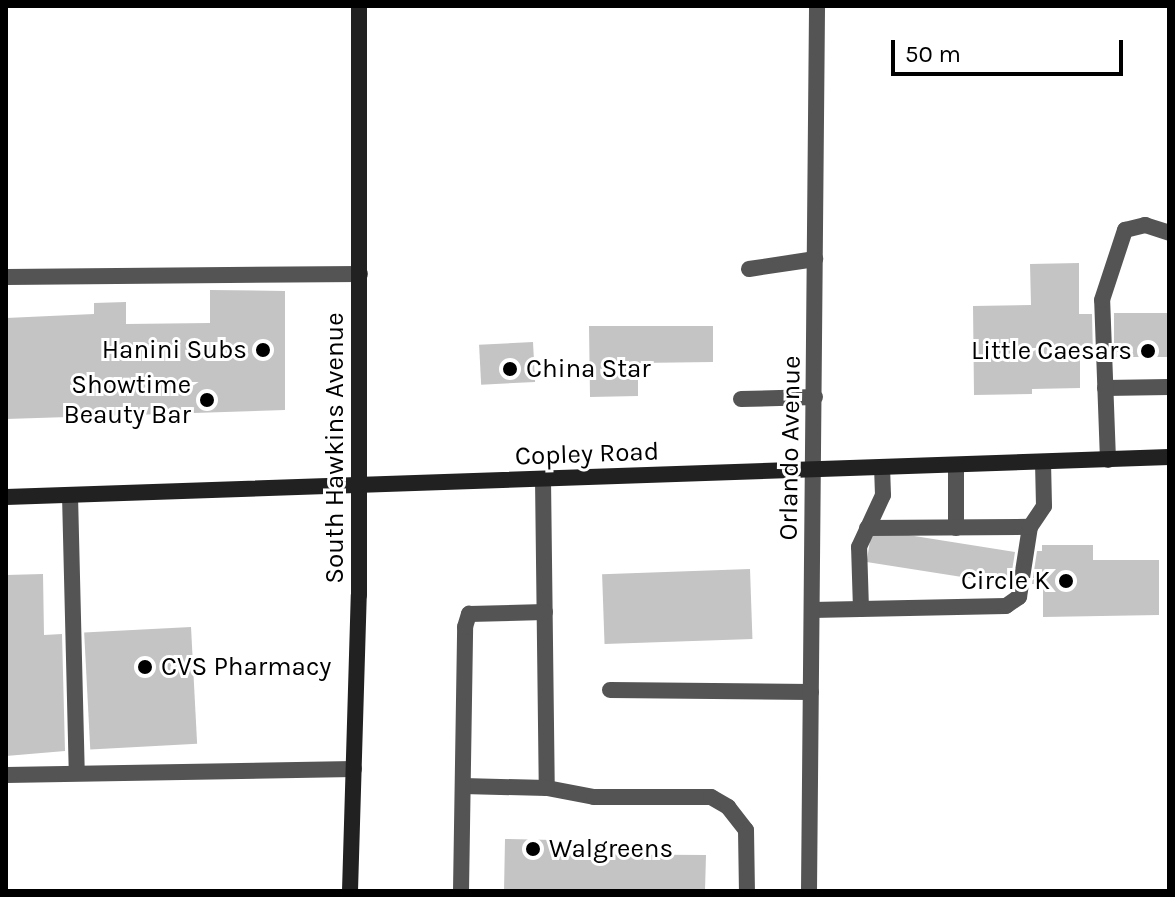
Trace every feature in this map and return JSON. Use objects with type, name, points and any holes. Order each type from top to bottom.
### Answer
[{"type":"main road","name":"South Hawkins Avenue","points":[[350,891],[359,595],[359,6]]},
{"type":"main road","name":"Copley Road","points":[[6,497],[1169,457]]},
{"type":"street","name":"Orlando Avenue","points":[[809,891],[817,6]]},
{"type":"street","points":[[1108,460],[1102,300],[1125,230],[1145,225],[1169,233]]},
{"type":"street","points":[[749,269],[815,259]]},
{"type":"street","points":[[6,277],[360,274]]},
{"type":"street","points":[[1105,388],[1169,387]]},
{"type":"street","points":[[741,399],[815,397]]},
{"type":"street","points":[[812,610],[1006,606],[1019,597],[1030,527],[1044,506],[1043,462]]},
{"type":"street","points":[[956,465],[956,528]]},
{"type":"street","points":[[861,609],[859,547],[877,514],[883,495],[882,467]]},
{"type":"street","points":[[543,479],[547,788]]},
{"type":"street","points":[[70,495],[77,773]]},
{"type":"street","points":[[867,528],[1030,527]]},
{"type":"street","points":[[461,891],[465,627],[469,614],[545,612]]},
{"type":"street","points":[[610,690],[811,692]]},
{"type":"street","points":[[6,775],[354,769]]},
{"type":"street","points":[[463,786],[547,788],[594,797],[711,797],[728,807],[746,830],[747,891]]},
{"type":"building","points":[[1079,263],[1079,314],[1092,314],[1093,358],[1080,358],[1080,388],[1032,389],[1032,394],[974,395],[973,306],[1031,305],[1030,264]]},
{"type":"building","points":[[210,290],[285,291],[285,410],[6,419],[6,318],[94,314],[94,303],[126,302],[126,324],[210,323]]},
{"type":"building","points":[[1114,313],[1169,313],[1169,357],[1114,357]]},
{"type":"building","points":[[589,326],[713,326],[713,362],[638,363],[638,396],[590,397]]},
{"type":"building","points":[[533,342],[535,382],[481,385],[479,345]]},
{"type":"building","points":[[872,529],[1015,552],[1010,585],[867,562]]},
{"type":"building","points":[[1042,545],[1093,545],[1093,560],[1159,560],[1159,615],[1043,617],[1043,584],[1032,584],[1037,551],[1042,551]]},
{"type":"building","points":[[750,569],[752,639],[605,644],[602,574]]},
{"type":"building","points":[[43,574],[44,635],[62,634],[65,751],[6,756],[6,575]]},
{"type":"building","points":[[191,627],[197,744],[90,749],[84,633]]},
{"type":"building","points":[[505,839],[554,840],[554,854],[706,855],[705,891],[504,891]]},
{"type":"place","name":"Hanini Subs","points":[[263,350]]},
{"type":"place","name":"Little Caesars","points":[[1148,351]]},
{"type":"place","name":"China Star","points":[[510,369]]},
{"type":"place","name":"Showtime Beauty Bar","points":[[207,400]]},
{"type":"place","name":"Circle K","points":[[1066,581]]},
{"type":"place","name":"CVS Pharmacy","points":[[145,667]]},
{"type":"place","name":"Walgreens","points":[[533,849]]}]
